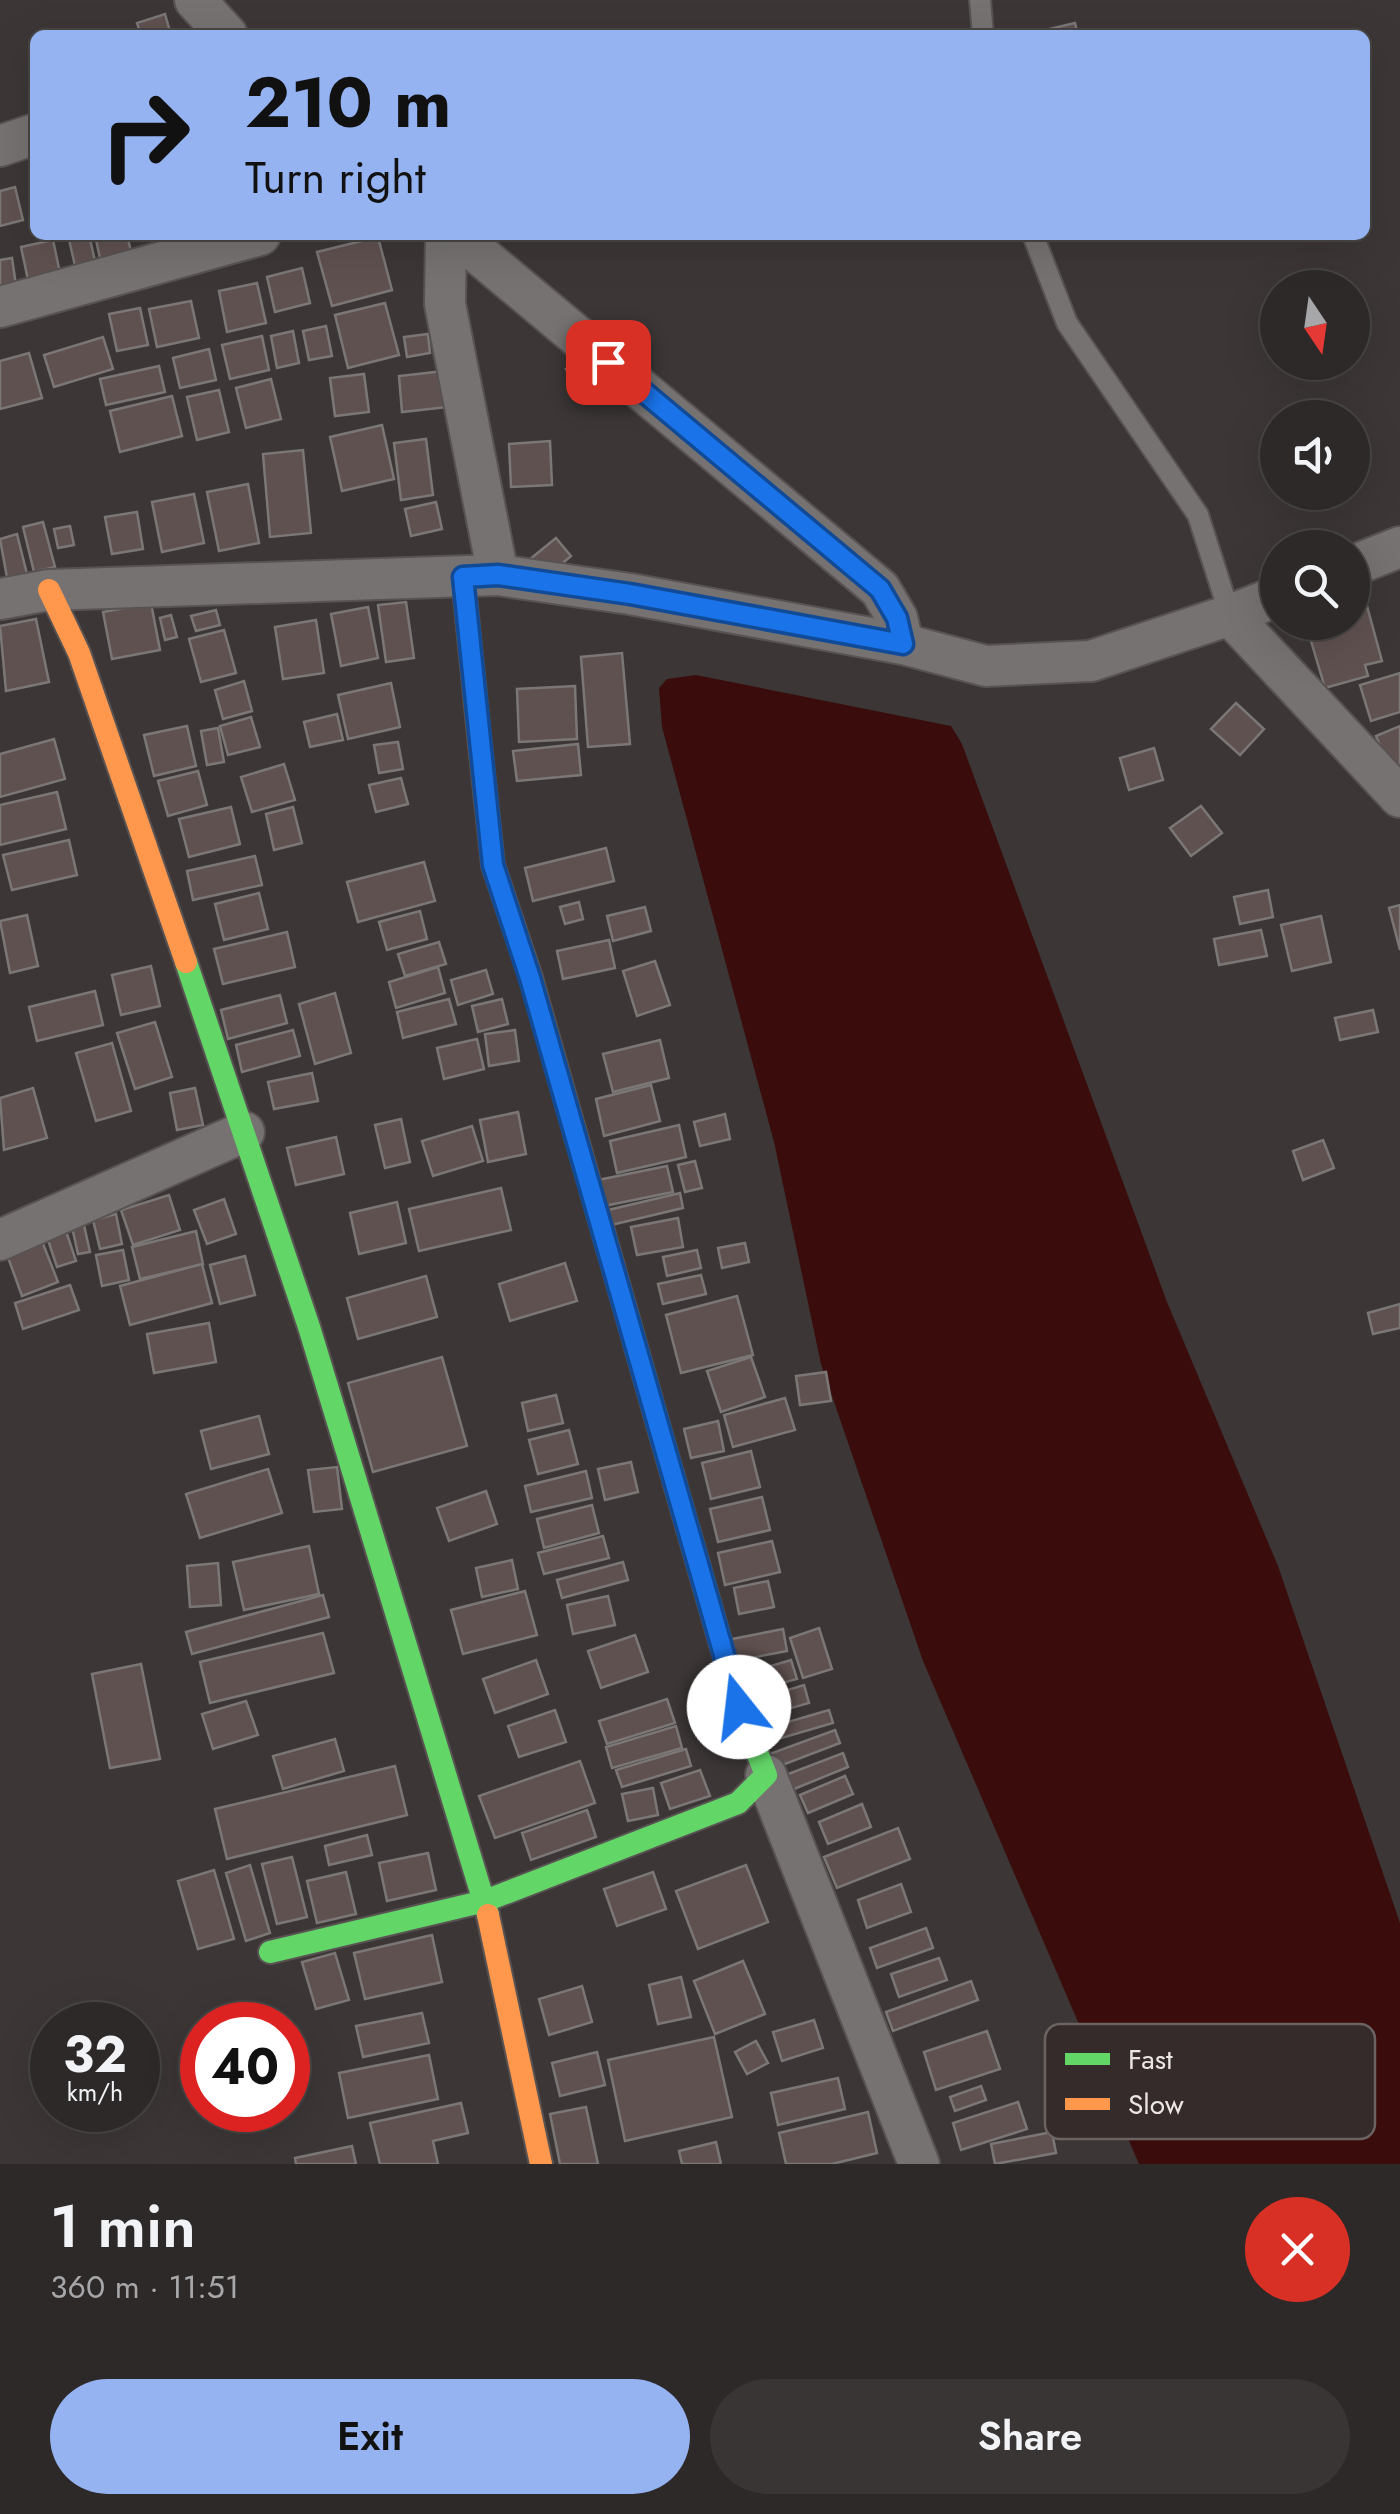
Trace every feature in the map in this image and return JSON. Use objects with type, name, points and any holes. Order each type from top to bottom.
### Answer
[{"type":"street","points":[[195,0],[222,30]]},
{"type":"street","points":[[0,146],[30,136]]},
{"type":"street","points":[[0,307],[242,240]]},
{"type":"street","points":[[446,240],[446,304],[480,576],[493,865],[530,978],[739,1707],[919,2164]]},
{"type":"street","points":[[462,240],[880,589],[897,618],[903,644]]},
{"type":"street","points":[[1370,559],[1400,547]]},
{"type":"street","points":[[0,598],[50,590],[480,576],[630,594],[903,644],[986,666],[1091,660],[1260,603]]},
{"type":"street","points":[[50,590],[79,653],[244,1132],[485,1901],[540,2164]]},
{"type":"street","points":[[1230,615],[1400,797]]},
{"type":"street","points":[[0,1240],[244,1132]]},
{"type":"street","points":[[270,1952],[485,1901],[738,1803],[766,1774]]},
{"type":"lane","points":[[980,0],[983,30]]},
{"type":"lane","points":[[1035,240],[1068,323],[1198,515],[1230,615]]},
{"type":"shaded area","points":[[696,675],[951,726],[962,744],[1167,1302],[1278,1566],[1400,1923],[1400,2164],[1139,2164],[1128,2139],[1375,2139],[1375,2024],[1079,2024],[923,1661],[821,1364],[774,1142],[662,727],[659,688],[667,679]]},
{"type":"building","points":[[165,14],[170,30],[139,30],[137,23]]},
{"type":"building","points":[[1075,23],[1077,30],[1045,30]]},
{"type":"building","points":[[15,187],[23,220],[0,226],[0,191]]},
{"type":"building","points":[[53,240],[60,273],[28,280],[21,247]]},
{"type":"building","points":[[69,240],[90,240],[98,274],[78,279]]},
{"type":"building","points":[[96,240],[128,240],[132,256],[101,263]]},
{"type":"building","points":[[379,240],[392,290],[332,306],[317,252]]},
{"type":"building","points":[[12,258],[17,292],[0,295],[0,260]]},
{"type":"building","points":[[302,268],[310,303],[275,312],[267,277]]},
{"type":"building","points":[[257,283],[266,323],[227,332],[219,291]]},
{"type":"building","points":[[191,301],[199,338],[157,347],[149,309]]},
{"type":"building","points":[[385,303],[399,355],[348,368],[335,315]]},
{"type":"building","points":[[140,308],[148,345],[117,351],[109,314]]},
{"type":"building","points":[[326,326],[332,356],[309,360],[303,331]]},
{"type":"building","points":[[293,331],[299,363],[277,368],[271,336]]},
{"type":"building","points":[[428,334],[430,353],[407,357],[404,337]]},
{"type":"building","points":[[262,336],[269,370],[230,379],[222,345]]},
{"type":"building","points":[[103,337],[113,369],[54,387],[44,355]]},
{"type":"building","points":[[209,349],[216,380],[180,388],[173,358]]},
{"type":"building","points":[[587,352],[604,372],[582,389],[566,369]]},
{"type":"building","points":[[29,353],[42,398],[0,409],[0,361]]},
{"type":"building","points":[[159,366],[165,392],[106,405],[100,379]]},
{"type":"building","points":[[453,370],[457,406],[402,412],[399,376]]},
{"type":"building","points":[[364,374],[369,412],[335,416],[330,378]]},
{"type":"building","points":[[271,379],[281,419],[246,428],[236,388]]},
{"type":"building","points":[[219,390],[229,432],[197,440],[187,397]]},
{"type":"building","points":[[172,396],[182,436],[120,452],[110,411]]},
{"type":"building","points":[[382,425],[394,479],[342,491],[330,437]]},
{"type":"building","points":[[426,439],[433,495],[401,500],[394,443]]},
{"type":"building","points":[[550,441],[552,485],[511,487],[509,444]]},
{"type":"building","points":[[303,450],[311,533],[270,537],[263,454]]},
{"type":"building","points":[[248,484],[259,543],[219,551],[207,492]]},
{"type":"building","points":[[194,494],[204,543],[162,552],[152,502]]},
{"type":"building","points":[[436,502],[442,529],[411,536],[405,509]]},
{"type":"building","points":[[137,512],[143,549],[112,554],[105,517]]},
{"type":"building","points":[[43,522],[55,567],[34,572],[23,527]]},
{"type":"building","points":[[70,526],[74,545],[58,548],[54,529]]},
{"type":"building","points":[[17,534],[28,578],[8,583],[0,539]]},
{"type":"building","points":[[556,538],[571,556],[545,578],[529,560]]},
{"type":"building","points":[[406,602],[414,658],[386,662],[378,605]]},
{"type":"building","points":[[151,603],[160,650],[112,659],[103,612]]},
{"type":"building","points":[[368,607],[378,658],[341,666],[331,614]]},
{"type":"building","points":[[216,610],[220,625],[196,631],[191,616]]},
{"type":"building","points":[[171,615],[177,637],[165,640],[160,618]]},
{"type":"building","points":[[1370,617],[1382,661],[1365,665],[1368,676],[1325,688],[1311,640],[1370,640]]},
{"type":"building","points":[[36,619],[49,682],[6,691],[0,626]]},
{"type":"building","points":[[316,620],[324,673],[283,679],[275,627]]},
{"type":"building","points":[[224,630],[236,673],[201,682],[189,639]]},
{"type":"building","points":[[622,653],[630,744],[588,747],[581,657]]},
{"type":"building","points":[[1400,673],[1400,712],[1371,721],[1360,685]]},
{"type":"building","points":[[244,681],[252,711],[223,719],[215,690]]},
{"type":"building","points":[[391,683],[400,727],[348,739],[338,695]]},
{"type":"building","points":[[575,686],[577,739],[519,742],[517,689]]},
{"type":"building","points":[[1236,703],[1264,729],[1240,755],[1211,729]]},
{"type":"building","points":[[337,714],[343,740],[310,747],[304,722]]},
{"type":"building","points":[[251,717],[260,747],[228,755],[220,726]]},
{"type":"building","points":[[187,726],[196,766],[154,776],[144,735]]},
{"type":"building","points":[[1400,726],[1400,780],[1395,782],[1376,736]]},
{"type":"building","points":[[218,728],[224,762],[207,765],[201,731]]},
{"type":"building","points":[[54,739],[65,779],[0,797],[0,754]]},
{"type":"building","points":[[398,742],[403,769],[379,773],[374,745]]},
{"type":"building","points":[[578,744],[581,775],[517,781],[513,751]]},
{"type":"building","points":[[1154,748],[1163,780],[1129,790],[1120,758]]},
{"type":"building","points":[[284,764],[295,800],[252,812],[241,777]]},
{"type":"building","points":[[198,771],[207,805],[168,816],[158,781]]},
{"type":"building","points":[[401,778],[408,804],[376,812],[369,785]]},
{"type":"building","points":[[57,792],[66,829],[0,845],[0,805]]},
{"type":"building","points":[[1201,806],[1222,833],[1191,856],[1170,828]]},
{"type":"building","points":[[231,807],[240,844],[189,857],[179,819]]},
{"type":"building","points":[[293,807],[302,843],[274,850],[266,814]]},
{"type":"building","points":[[69,840],[77,875],[12,890],[3,855]]},
{"type":"building","points":[[606,848],[614,881],[533,901],[525,868]]},
{"type":"building","points":[[255,856],[262,885],[193,900],[187,871]]},
{"type":"building","points":[[424,862],[435,901],[358,922],[347,882]]},
{"type":"building","points":[[1268,890],[1273,917],[1240,924],[1234,897]]},
{"type":"building","points":[[259,893],[268,929],[224,940],[215,904]]},
{"type":"building","points":[[579,902],[583,919],[565,924],[560,907]]},
{"type":"building","points":[[1400,905],[1400,950],[1389,908]]},
{"type":"building","points":[[645,907],[651,931],[613,941],[607,916]]},
{"type":"building","points":[[420,911],[427,939],[387,950],[379,922]]},
{"type":"building","points":[[27,915],[38,966],[10,973],[0,921]]},
{"type":"building","points":[[1321,916],[1331,962],[1292,971],[1281,925]]},
{"type":"building","points":[[1261,930],[1267,956],[1219,965],[1214,939]]},
{"type":"building","points":[[287,932],[295,967],[223,984],[214,949]]},
{"type":"building","points":[[609,940],[615,968],[563,979],[557,951]]},
{"type":"building","points":[[439,942],[446,964],[405,976],[398,954]]},
{"type":"building","points":[[655,961],[670,1005],[637,1016],[623,971]]},
{"type":"building","points":[[151,966],[160,1006],[121,1015],[112,975]]},
{"type":"building","points":[[438,967],[445,993],[396,1008],[389,982]]},
{"type":"building","points":[[486,970],[493,994],[458,1005],[451,980]]},
{"type":"building","points":[[95,991],[103,1025],[37,1041],[29,1007]]},
{"type":"building","points":[[335,993],[351,1053],[315,1064],[299,1004]]},
{"type":"building","points":[[280,995],[287,1023],[228,1039],[221,1010]]},
{"type":"building","points":[[449,999],[456,1024],[403,1038],[397,1012]]},
{"type":"building","points":[[502,999],[508,1024],[478,1032],[472,1006]]},
{"type":"building","points":[[1373,1010],[1378,1032],[1340,1040],[1335,1018]]},
{"type":"building","points":[[155,1022],[172,1077],[135,1089],[117,1033]]},
{"type":"building","points":[[293,1030],[300,1056],[242,1072],[236,1045]]},
{"type":"building","points":[[515,1030],[519,1061],[489,1066],[485,1034]]},
{"type":"building","points":[[477,1039],[484,1069],[444,1079],[437,1048]]},
{"type":"building","points":[[660,1040],[669,1078],[613,1092],[603,1054]]},
{"type":"building","points":[[112,1043],[131,1111],[96,1121],[76,1053]]},
{"type":"building","points":[[312,1073],[318,1101],[274,1109],[268,1082]]},
{"type":"building","points":[[651,1085],[660,1121],[604,1136],[596,1099]]},
{"type":"building","points":[[33,1088],[47,1138],[4,1150],[0,1098]]},
{"type":"building","points":[[195,1088],[203,1125],[177,1130],[170,1093]]},
{"type":"building","points":[[518,1112],[526,1154],[488,1162],[480,1120]]},
{"type":"building","points":[[725,1114],[730,1139],[700,1146],[694,1122]]},
{"type":"building","points":[[401,1119],[410,1162],[385,1168],[375,1125]]},
{"type":"building","points":[[679,1125],[686,1157],[617,1173],[610,1141]]},
{"type":"building","points":[[472,1126],[483,1161],[433,1176],[422,1141]]},
{"type":"building","points":[[336,1137],[344,1174],[296,1185],[287,1148]]},
{"type":"building","points":[[1323,1140],[1334,1168],[1303,1180],[1293,1151]]},
{"type":"building","points":[[695,1161],[702,1188],[685,1192],[678,1165]]},
{"type":"building","points":[[667,1166],[673,1192],[604,1206],[598,1180]]},
{"type":"building","points":[[501,1188],[511,1230],[419,1251],[409,1209]]},
{"type":"building","points":[[680,1193],[683,1208],[607,1226],[604,1211]]},
{"type":"building","points":[[169,1195],[180,1230],[133,1245],[121,1210]]},
{"type":"building","points":[[224,1199],[236,1234],[207,1244],[194,1210]]},
{"type":"building","points":[[397,1202],[406,1243],[359,1254],[350,1213]]},
{"type":"building","points":[[116,1214],[122,1244],[100,1249],[93,1220]]},
{"type":"building","points":[[678,1218],[683,1247],[637,1255],[631,1227]]},
{"type":"building","points":[[63,1222],[76,1261],[57,1267],[44,1228]]},
{"type":"building","points":[[84,1225],[90,1252],[78,1254],[72,1227]]},
{"type":"building","points":[[196,1231],[203,1264],[140,1279],[132,1247]]},
{"type":"building","points":[[40,1236],[58,1282],[22,1296],[5,1249]]},
{"type":"building","points":[[745,1243],[749,1262],[722,1268],[718,1248]]},
{"type":"building","points":[[123,1250],[129,1280],[102,1286],[96,1255]]},
{"type":"building","points":[[697,1250],[701,1268],[667,1276],[663,1257]]},
{"type":"building","points":[[245,1256],[255,1295],[220,1304],[210,1265]]},
{"type":"building","points":[[565,1263],[577,1301],[510,1321],[499,1284]]},
{"type":"building","points":[[202,1264],[212,1303],[130,1325],[120,1286]]},
{"type":"building","points":[[701,1275],[706,1294],[663,1304],[658,1284]]},
{"type":"building","points":[[426,1276],[437,1317],[358,1339],[347,1298]]},
{"type":"building","points":[[70,1285],[79,1310],[23,1329],[15,1303]]},
{"type":"building","points":[[737,1296],[753,1355],[681,1373],[666,1315]]},
{"type":"building","points":[[1400,1304],[1400,1328],[1373,1334],[1368,1313]]},
{"type":"building","points":[[209,1323],[216,1362],[154,1373],[147,1334]]},
{"type":"building","points":[[442,1357],[467,1446],[373,1472],[348,1383]]},
{"type":"building","points":[[751,1357],[765,1397],[721,1412],[707,1371]]},
{"type":"building","points":[[826,1372],[831,1401],[800,1405],[796,1376]]},
{"type":"building","points":[[556,1395],[563,1423],[528,1431],[522,1403]]},
{"type":"building","points":[[785,1398],[795,1430],[733,1447],[724,1415]]},
{"type":"building","points":[[259,1416],[269,1454],[211,1469],[201,1431]]},
{"type":"building","points":[[718,1421],[724,1451],[691,1458],[684,1429]]},
{"type":"building","points":[[569,1430],[578,1464],[538,1474],[529,1440]]},
{"type":"building","points":[[751,1451],[760,1487],[711,1499],[702,1463]]},
{"type":"building","points":[[631,1462],[638,1492],[605,1500],[598,1469]]},
{"type":"building","points":[[337,1467],[342,1509],[314,1512],[308,1470]]},
{"type":"building","points":[[268,1469],[282,1513],[200,1538],[186,1494]]},
{"type":"building","points":[[586,1471],[592,1498],[531,1512],[525,1486]]},
{"type":"building","points":[[486,1491],[497,1524],[449,1541],[437,1508]]},
{"type":"building","points":[[762,1497],[770,1530],[718,1542],[710,1509]]},
{"type":"building","points":[[592,1505],[599,1533],[544,1548],[537,1519]]},
{"type":"building","points":[[603,1536],[609,1558],[544,1574],[538,1553]]},
{"type":"building","points":[[772,1541],[780,1572],[725,1585],[718,1553]]},
{"type":"building","points":[[309,1546],[319,1594],[244,1610],[233,1562]]},
{"type":"building","points":[[512,1560],[518,1589],[482,1597],[476,1568]]},
{"type":"building","points":[[623,1562],[628,1580],[562,1598],[557,1580]]},
{"type":"building","points":[[218,1563],[221,1605],[190,1607],[187,1566]]},
{"type":"building","points":[[768,1581],[774,1607],[739,1614],[734,1588]]},
{"type":"building","points":[[525,1591],[537,1635],[463,1654],[451,1610]]},
{"type":"building","points":[[323,1595],[329,1617],[192,1654],[186,1632]]},
{"type":"building","points":[[608,1596],[615,1625],[573,1634],[567,1605]]},
{"type":"building","points":[[819,1628],[832,1669],[803,1678],[790,1638]]},
{"type":"building","points":[[783,1629],[787,1651],[730,1662],[727,1640]]},
{"type":"building","points":[[323,1633],[334,1673],[210,1703],[200,1662]]},
{"type":"building","points":[[635,1635],[648,1672],[601,1688],[588,1651]]},
{"type":"building","points":[[536,1660],[548,1694],[495,1713],[483,1679]]},
{"type":"building","points":[[791,1660],[797,1679],[742,1694],[736,1676]]},
{"type":"building","points":[[141,1664],[160,1759],[110,1768],[92,1674]]},
{"type":"building","points":[[804,1685],[809,1703],[760,1717],[755,1700]]},
{"type":"building","points":[[667,1699],[675,1723],[607,1744],[599,1721]]},
{"type":"building","points":[[246,1701],[258,1735],[213,1749],[202,1714]]},
{"type":"building","points":[[555,1710],[566,1742],[519,1757],[508,1726]]},
{"type":"building","points":[[829,1710],[833,1723],[761,1744],[757,1731]]},
{"type":"building","points":[[676,1726],[682,1748],[612,1768],[606,1747]]},
{"type":"building","points":[[835,1730],[840,1743],[772,1769],[767,1755]]},
{"type":"building","points":[[335,1739],[344,1771],[283,1789],[273,1756]]},
{"type":"building","points":[[686,1749],[691,1766],[622,1787],[616,1770]]},
{"type":"building","points":[[843,1753],[848,1767],[789,1791],[783,1776]]},
{"type":"building","points":[[580,1761],[595,1803],[495,1838],[479,1796]]},
{"type":"building","points":[[395,1766],[407,1815],[227,1859],[215,1809]]},
{"type":"building","points":[[700,1770],[710,1796],[670,1809],[661,1783]]},
{"type":"building","points":[[845,1776],[853,1794],[808,1813],[800,1795]]},
{"type":"building","points":[[653,1788],[658,1815],[628,1821],[622,1794]]},
{"type":"building","points":[[862,1804],[871,1827],[828,1844],[819,1822]]},
{"type":"building","points":[[587,1810],[596,1837],[531,1860],[522,1833]]},
{"type":"building","points":[[898,1828],[910,1859],[837,1888],[824,1857]]},
{"type":"building","points":[[367,1835],[372,1855],[329,1865],[325,1846]]},
{"type":"building","points":[[428,1853],[436,1890],[387,1901],[379,1863]]},
{"type":"building","points":[[292,1857],[307,1917],[277,1924],[262,1864]]},
{"type":"building","points":[[250,1865],[270,1933],[246,1941],[226,1873]]},
{"type":"building","points":[[746,1865],[768,1922],[698,1949],[676,1891]]},
{"type":"building","points":[[214,1870],[234,1939],[198,1949],[178,1881]]},
{"type":"building","points":[[346,1872],[356,1914],[317,1923],[307,1881]]},
{"type":"building","points":[[653,1872],[666,1909],[617,1926],[604,1889]]},
{"type":"building","points":[[901,1884],[911,1912],[867,1928],[858,1900]]},
{"type":"building","points":[[926,1928],[933,1948],[877,1968],[870,1948]]},
{"type":"building","points":[[432,1935],[442,1982],[365,1999],[354,1953]]},
{"type":"building","points":[[335,1953],[349,2000],[316,2009],[302,1962]]},
{"type":"building","points":[[939,1958],[947,1980],[899,1997],[891,1974]]},
{"type":"building","points":[[743,1961],[765,2014],[715,2034],[694,1981]]},
{"type":"building","points":[[681,1977],[691,2017],[658,2024],[649,1985]]},
{"type":"building","points":[[971,1981],[978,2000],[893,2031],[886,2012]]},
{"type":"building","points":[[582,1986],[592,2022],[549,2035],[539,1999]]},
{"type":"building","points":[[422,2013],[429,2043],[363,2057],[356,2026]]},
{"type":"building","points":[[814,2020],[823,2048],[782,2061],[773,2032]]},
{"type":"building","points":[[987,2031],[1000,2069],[936,2090],[924,2052]]},
{"type":"building","points":[[714,2037],[732,2117],[625,2141],[608,2060]]},
{"type":"building","points":[[756,2041],[768,2063],[747,2074],[735,2052]]},
{"type":"building","points":[[597,2052],[605,2085],[560,2096],[552,2063]]},
{"type":"building","points":[[429,2055],[438,2099],[348,2118],[339,2073]]},
{"type":"building","points":[[838,2078],[845,2109],[778,2125],[771,2093]]},
{"type":"building","points":[[981,2086],[986,2100],[955,2111],[950,2097]]},
{"type":"building","points":[[1018,2102],[1027,2129],[961,2150],[953,2123]]},
{"type":"building","points":[[461,2103],[468,2133],[433,2141],[438,2164],[380,2164],[370,2123]]},
{"type":"building","points":[[586,2107],[598,2164],[560,2164],[550,2114]]},
{"type":"building","points":[[868,2112],[877,2153],[832,2164],[786,2164],[779,2133]]},
{"type":"building","points":[[1045,2133],[1045,2139],[1053,2139],[1056,2153],[995,2164],[991,2144]]},
{"type":"building","points":[[716,2142],[721,2164],[682,2164],[679,2151]]},
{"type":"building","points":[[352,2146],[356,2164],[296,2164],[295,2158]]},
{"type":"traffic: fast","points":[[463,577],[480,745]]},
{"type":"traffic: fast","points":[[186,962],[309,1327],[488,1915]]},
{"type":"traffic: fast","points":[[270,1952],[485,1901],[738,1803],[766,1775],[739,1707],[661,1435]]},
{"type":"traffic: slow","points":[[49,590],[79,653],[186,962]]},
{"type":"traffic: slow","points":[[480,745],[493,865],[531,978],[661,1435]]},
{"type":"traffic: slow","points":[[488,1915],[541,2164]]},
{"type":"route","points":[[608,362],[880,589],[897,618],[903,644],[630,594],[498,575],[463,577],[493,865],[530,978],[739,1707]]}]
